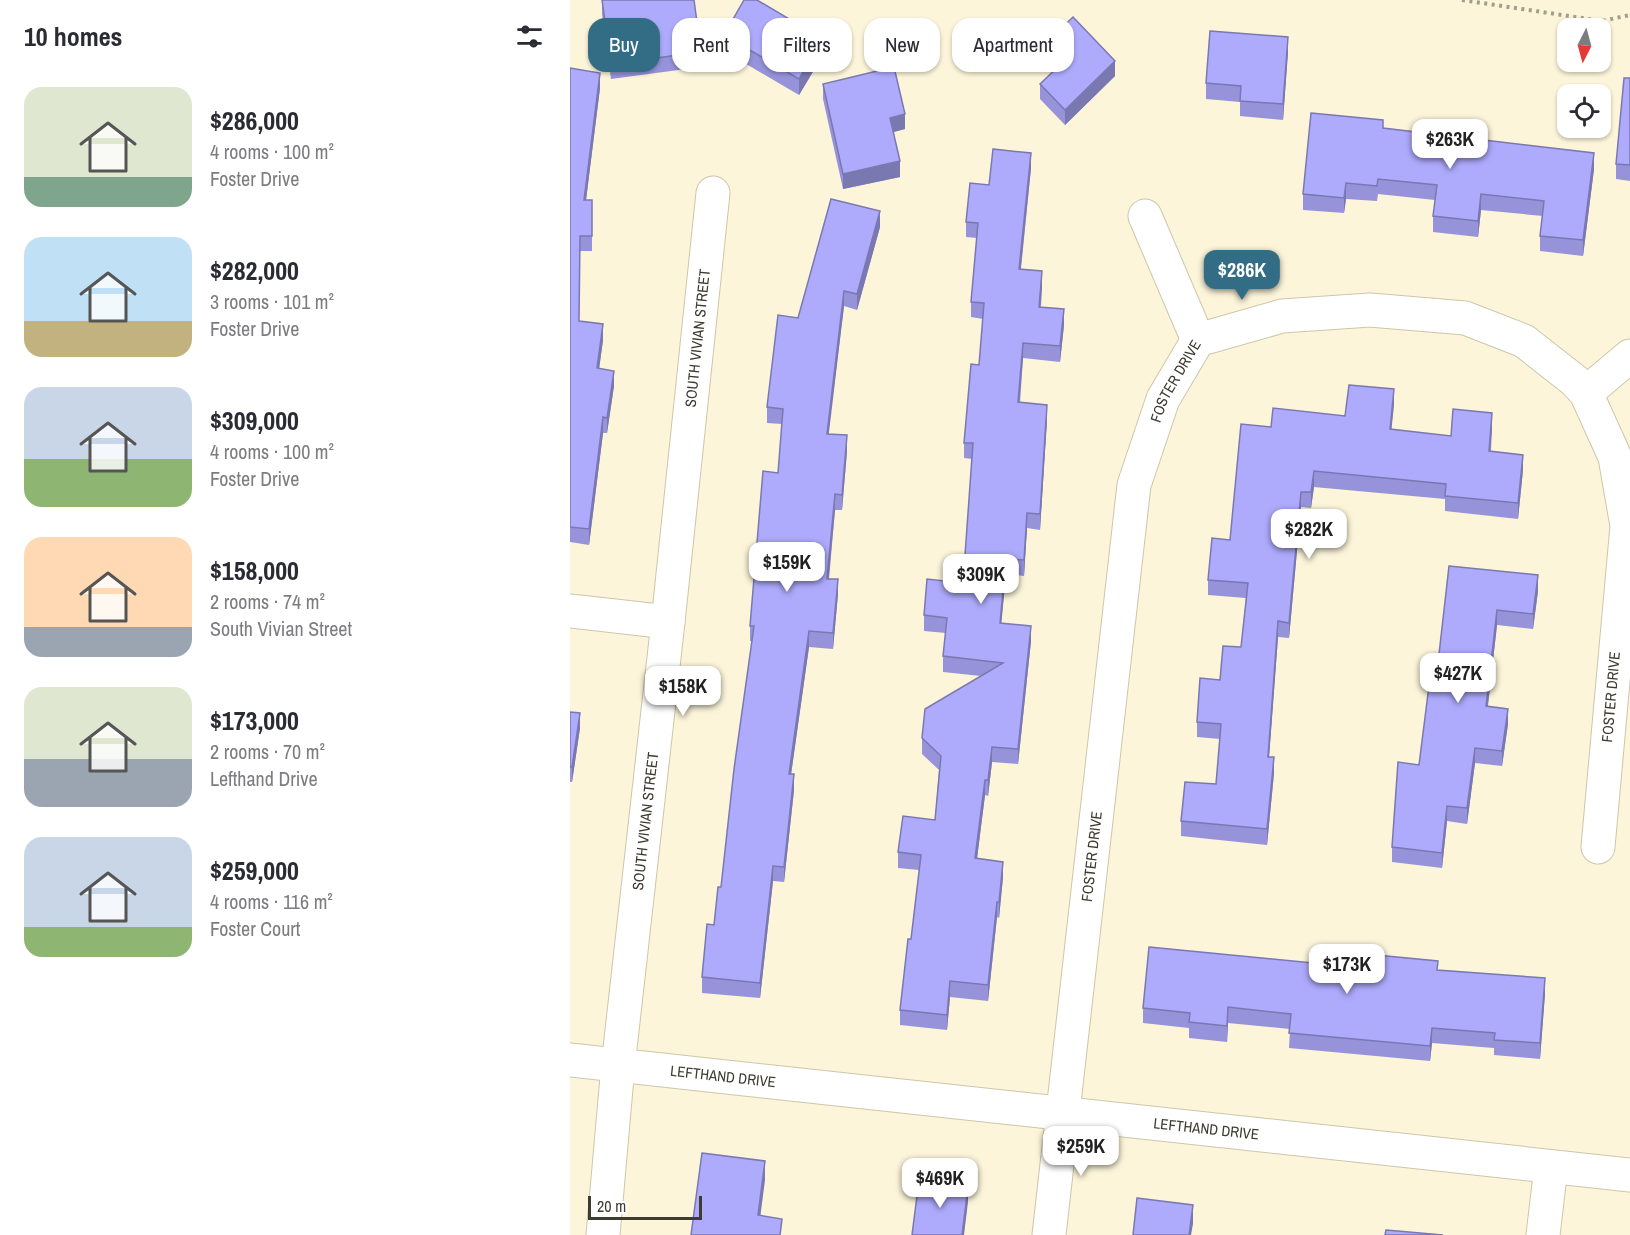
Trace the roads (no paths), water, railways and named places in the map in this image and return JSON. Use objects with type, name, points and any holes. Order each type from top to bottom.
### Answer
[{"type":"street","name":"SOUTH VIVIAN STREET","points":[[603,1235],[618,1066],[668,622],[712,193]]},
{"type":"street","points":[[1145,216],[1198,340]]},
{"type":"street","name":"FOSTER DRIVE","points":[[1049,1235],[1134,485],[1163,399],[1198,340],[1282,316],[1370,310],[1465,318],[1524,341],[1575,381],[1586,393],[1616,457],[1627,526],[1598,847]]},
{"type":"street","points":[[1586,393],[1630,356]]},
{"type":"street","points":[[570,611],[668,622]]},
{"type":"street","name":"LEFTHAND DRIVE","points":[[570,1060],[1630,1175]]},
{"type":"street","points":[[1543,1235],[1551,1167]]}]
